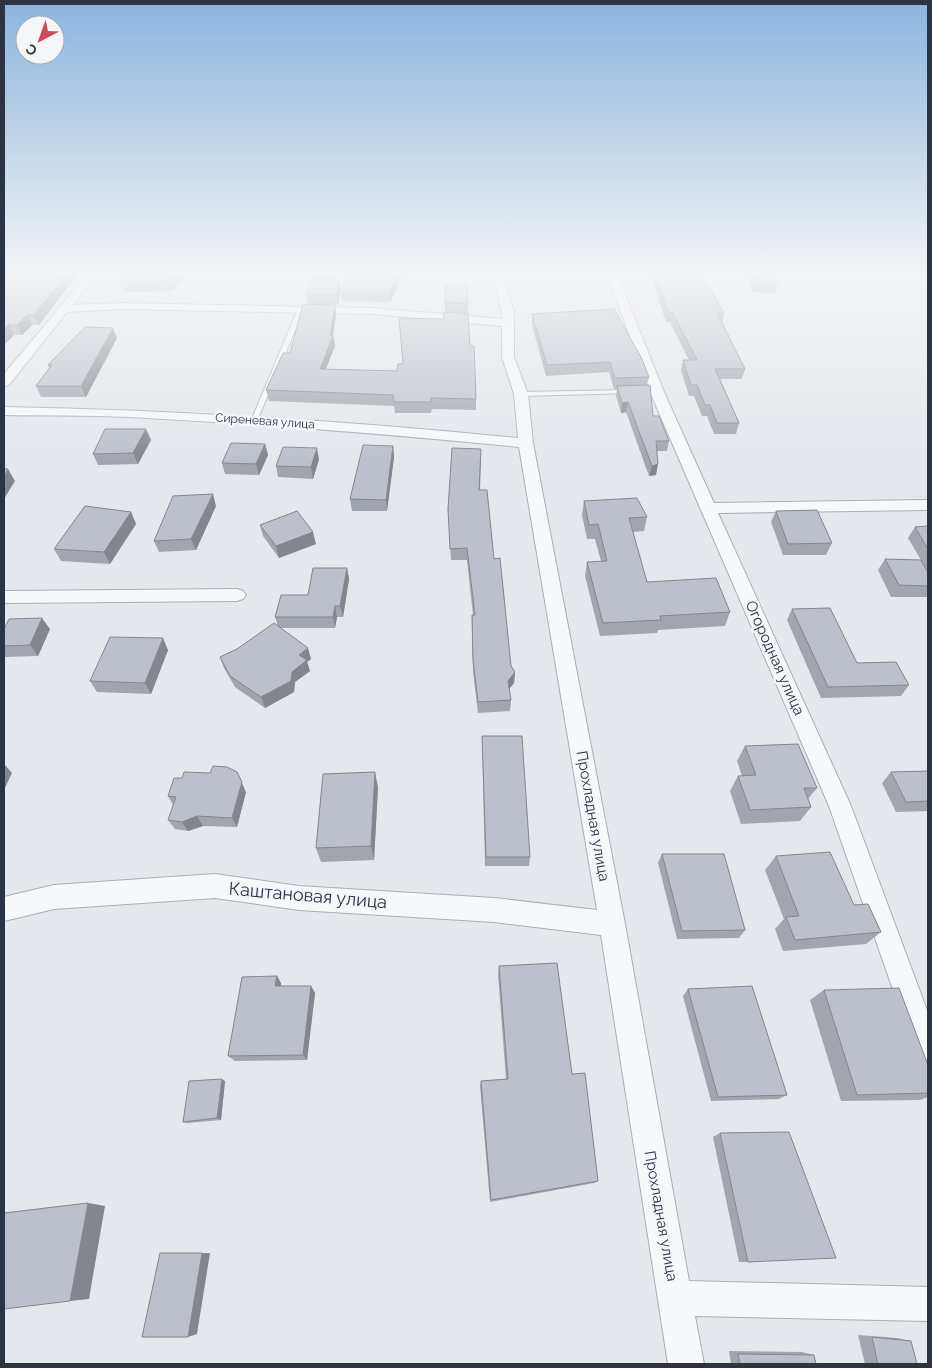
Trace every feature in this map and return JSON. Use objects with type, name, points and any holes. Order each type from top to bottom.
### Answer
[{"type":"street","points":[[4,382],[43,335]]},
{"type":"street","name":"Прохладная улица","points":[[508,335],[508,357],[521,394],[526,443],[612,924],[686,1364]]},
{"type":"street","name":"Огородная улица","points":[[633,335],[652,392],[709,508],[840,806],[928,1050]]},
{"type":"street","name":"Сиреневая улица","points":[[4,411],[127,413],[377,428],[526,443]]},
{"type":"street","points":[[709,508],[928,505]]},
{"type":"street","points":[[4,597],[237,595]]},
{"type":"street","name":"Каштановая улица","points":[[4,909],[54,897],[215,886],[299,898],[494,910],[612,924]]},
{"type":"street","points":[[675,1298],[928,1304]]},
{"type":"lane","points":[[254,421],[290,335]]},
{"type":"lane","points":[[521,394],[638,392]]},
{"type":"building","points":[[77,335],[109,335],[81,386],[36,386],[52,365],[48,365]]},
{"type":"building","points":[[295,335],[330,335],[333,336],[320,369],[397,371],[398,364],[403,364],[400,335],[469,335],[470,346],[474,346],[476,399],[431,398],[431,402],[394,402],[393,395],[266,390],[283,353],[290,353]]},
{"type":"building","points":[[538,335],[628,335],[642,359],[649,377],[615,378],[610,362],[547,365]]},
{"type":"building","points":[[684,335],[728,335],[745,369],[715,369],[739,423],[717,423],[710,405],[705,405],[697,385],[691,385],[683,360],[697,360]]},
{"type":"building","points":[[650,385],[653,416],[659,416],[669,441],[656,441],[658,464],[652,466],[628,402],[622,403],[617,386]]},
{"type":"building","points":[[105,429],[146,429],[133,453],[93,454]]},
{"type":"building","points":[[231,443],[265,444],[256,464],[222,463]]},
{"type":"building","points":[[363,445],[393,446],[386,500],[350,499]]},
{"type":"building","points":[[283,447],[317,448],[311,467],[276,466]]},
{"type":"building","points":[[452,448],[481,449],[479,490],[487,490],[494,559],[500,558],[511,666],[515,672],[508,681],[511,700],[478,702],[473,660],[472,615],[475,615],[467,548],[450,549],[448,509]]},
{"type":"building","points":[[4,469],[8,469],[4,477]]},
{"type":"building","points":[[213,494],[191,539],[154,541],[173,496]]},
{"type":"building","points":[[637,498],[647,517],[629,518],[647,582],[716,578],[730,612],[660,616],[661,620],[603,623],[587,562],[607,561],[598,524],[589,525],[584,501]]},
{"type":"building","points":[[85,506],[131,512],[104,552],[54,549]]},
{"type":"building","points":[[817,510],[832,543],[788,544],[776,511]]},
{"type":"building","points":[[297,511],[313,532],[276,546],[260,525]]},
{"type":"building","points":[[928,526],[928,549],[915,527]]},
{"type":"building","points":[[885,559],[921,560],[928,573],[928,586],[899,585]]},
{"type":"building","points":[[313,568],[347,568],[340,606],[335,606],[333,617],[275,617],[281,595],[308,595]]},
{"type":"building","points":[[830,608],[857,663],[896,662],[909,685],[828,687],[792,609]]},
{"type":"building","points":[[42,618],[30,645],[4,646],[4,629],[9,619]]},
{"type":"building","points":[[274,623],[308,648],[299,655],[307,660],[292,672],[291,681],[261,697],[230,676],[220,657],[237,649]]},
{"type":"building","points":[[110,637],[163,638],[145,683],[90,681]]},
{"type":"building","points":[[482,736],[522,736],[530,857],[486,857]]},
{"type":"building","points":[[798,744],[817,788],[804,788],[811,807],[750,810],[738,776],[756,775],[745,746]]},
{"type":"building","points":[[213,766],[227,767],[237,772],[242,782],[232,818],[197,816],[182,822],[168,820],[176,797],[168,796],[174,778],[182,778],[184,772],[210,773]]},
{"type":"building","points":[[928,771],[928,801],[906,802],[891,772]]},
{"type":"building","points":[[375,772],[371,846],[316,848],[323,774]]},
{"type":"building","points":[[830,852],[854,905],[868,904],[881,932],[795,940],[786,917],[799,916],[776,856]]},
{"type":"building","points":[[662,854],[724,854],[745,930],[682,931]]},
{"type":"building","points":[[557,963],[572,1074],[585,1073],[598,1181],[491,1200],[481,1081],[508,1079],[499,966]]},
{"type":"building","points":[[277,976],[275,986],[311,986],[303,1055],[228,1056],[242,977]]},
{"type":"building","points":[[752,986],[787,1095],[718,1097],[688,989]]},
{"type":"building","points":[[899,988],[928,1065],[928,1093],[857,1095],[824,990]]},
{"type":"building","points":[[222,1079],[217,1118],[183,1122],[189,1081]]},
{"type":"building","points":[[789,1132],[836,1258],[748,1262],[720,1133]]},
{"type":"building","points":[[88,1203],[70,1301],[4,1309],[4,1213]]},
{"type":"building","points":[[160,1253],[202,1253],[188,1337],[142,1337]]},
{"type":"building","points":[[872,1337],[911,1341],[917,1364],[878,1364]]},
{"type":"building","points":[[738,1354],[814,1355],[816,1364],[740,1364]]}]
